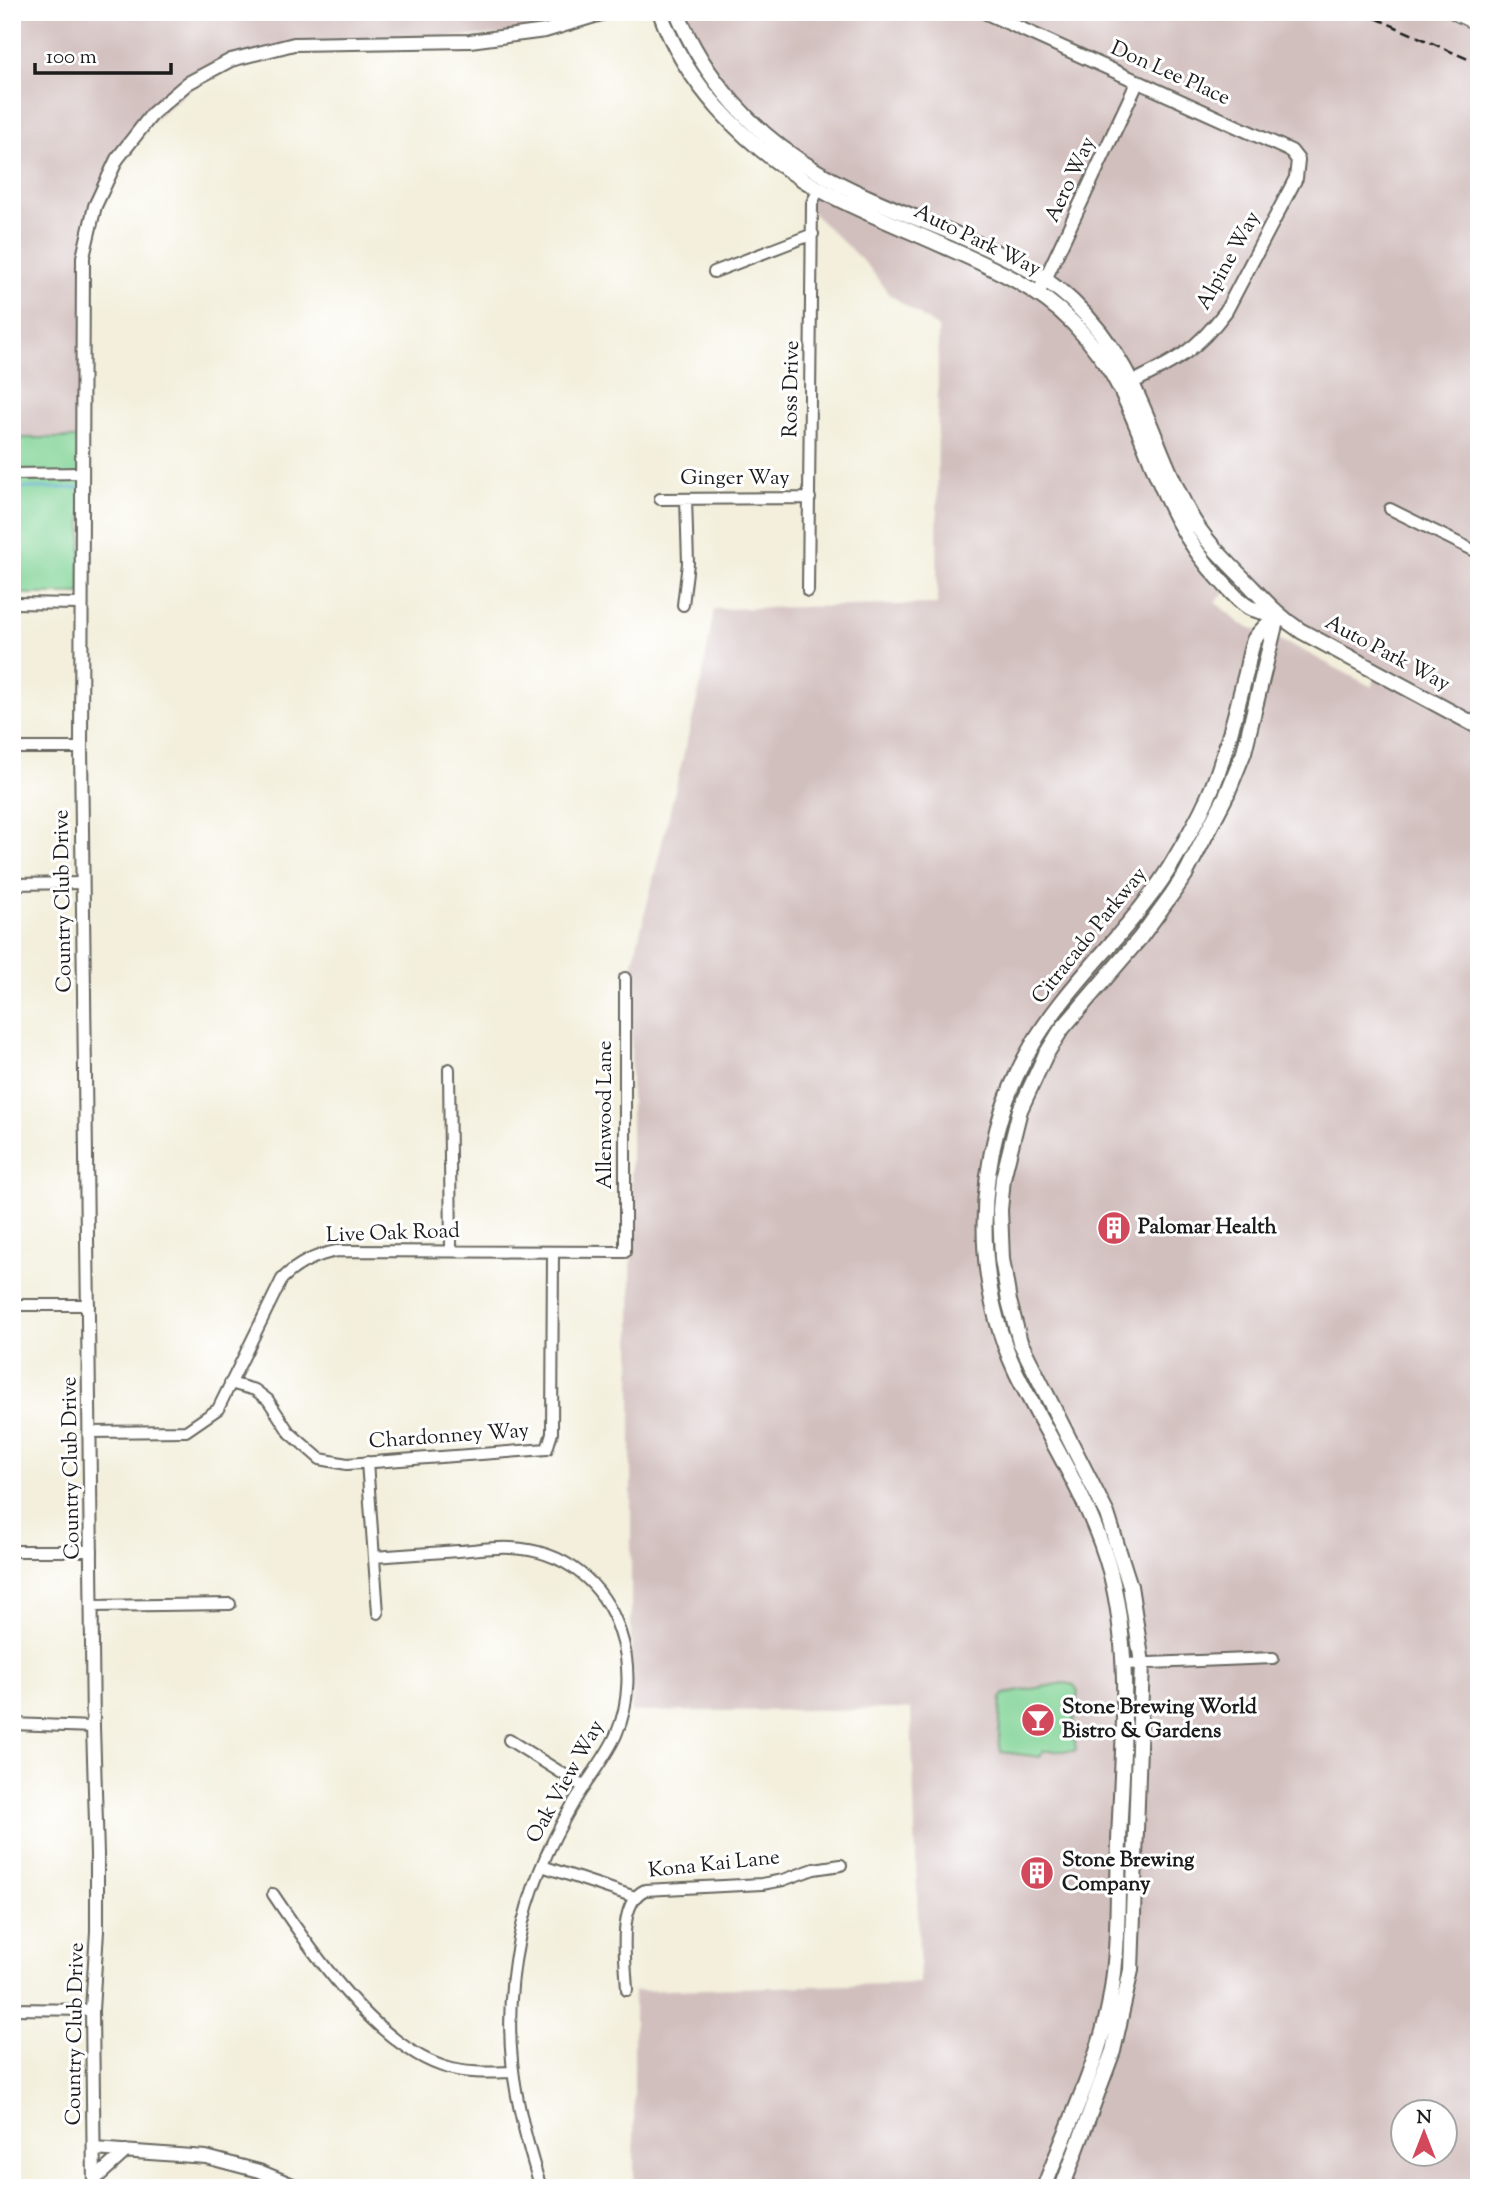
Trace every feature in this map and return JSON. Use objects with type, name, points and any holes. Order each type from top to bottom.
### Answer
[{"type":"main road","name":"Auto Park Way","points":[[660,12],[677,50],[693,76],[732,123],[779,163],[819,189],[1007,275],[1037,294],[1072,322],[1100,354],[1120,389],[1175,520],[1193,548],[1237,598],[1250,608],[1277,615]]},
{"type":"main road","name":"Auto Park Way","points":[[677,12],[699,57],[731,100],[759,128],[789,151],[818,172],[995,252],[1045,280],[1072,301],[1104,337],[1133,383],[1190,515],[1208,542],[1277,615],[1301,631],[1479,727]]},
{"type":"main road","points":[[1456,12],[1479,23]]},
{"type":"main road","name":"Citracado Parkway","points":[[1064,2181],[1113,2051],[1132,1966],[1142,1663],[1130,1586],[1107,1514],[1020,1342],[1002,1259],[1000,1210],[1003,1178],[1020,1110],[1041,1062],[1061,1030],[1140,938],[1172,894],[1192,863],[1227,794],[1244,752],[1277,615]]},
{"type":"main road","name":"Citracado Parkway","points":[[1044,2188],[1101,2036],[1112,1984],[1117,1936],[1125,1664],[1119,1614],[1098,1535],[1078,1488],[1014,1368],[996,1317],[986,1258],[986,1184],[997,1130],[1020,1070],[1037,1037],[1144,907],[1194,827],[1221,767],[1255,638],[1277,615]]},
{"type":"main road","points":[[1052,2168],[1064,2181]]},
{"type":"street","name":"Country Club Drive","points":[[94,2184],[92,2010],[97,1919],[80,604],[83,257],[95,205],[118,157],[153,113],[188,83],[231,60],[293,44],[470,41],[545,30],[608,12]]},
{"type":"street","name":"Don Lee Place","points":[[984,12],[1291,151],[1298,160]]},
{"type":"street","name":"Aero Way","points":[[1037,294],[1139,81]]},
{"type":"street","name":"Alpine Way","points":[[1133,383],[1189,352],[1204,340],[1226,310],[1296,178],[1298,160]]},
{"type":"street","name":"Ross Drive","points":[[808,591],[812,203],[819,189]]},
{"type":"street","points":[[714,272],[813,233]]},
{"type":"street","points":[[12,474],[82,473]]},
{"type":"street","name":"Ginger Way","points":[[660,499],[810,498]]},
{"type":"street","points":[[682,605],[688,563],[686,499]]},
{"type":"street","points":[[1390,509],[1479,553]]},
{"type":"street","points":[[12,603],[80,604]]},
{"type":"street","points":[[12,748],[80,748]]},
{"type":"street","points":[[12,884],[82,883]]},
{"type":"street","name":"Allenwood Lane","points":[[625,978],[625,1251]]},
{"type":"street","points":[[449,1069],[451,1250]]},
{"type":"street","name":"Live Oak Road","points":[[89,1432],[186,1431],[218,1409],[282,1279],[293,1268],[307,1260],[337,1251],[625,1251]]},
{"type":"street","name":"Chardonney Way","points":[[230,1382],[255,1390],[268,1400],[289,1432],[320,1459],[347,1464],[547,1449],[552,1433],[553,1251]]},
{"type":"street","points":[[12,1305],[89,1305]]},
{"type":"street","points":[[367,1462],[377,1613]]},
{"type":"street","name":"Oak View Way","points":[[374,1557],[509,1548],[534,1550],[577,1569],[597,1588],[614,1612],[620,1631],[628,1683],[624,1714],[615,1737],[568,1813],[542,1866],[519,1937],[509,1995],[511,2072],[525,2137],[541,2188]]},
{"type":"street","points":[[12,1551],[92,1551]]},
{"type":"street","points":[[92,1606],[230,1604]]},
{"type":"street","points":[[1125,1664],[1273,1658]]},
{"type":"street","points":[[12,1724],[93,1727]]},
{"type":"street","points":[[509,1740],[584,1787]]},
{"type":"street","name":"Kona Kai Lane","points":[[627,1990],[626,1912],[635,1897],[645,1890],[762,1884],[783,1880],[814,1868],[841,1865]]},
{"type":"street","name":"Kona Kai Lane","points":[[542,1866],[635,1897]]},
{"type":"street","points":[[273,1894],[307,1945],[346,1992],[416,2055],[467,2073],[511,2072]]},
{"type":"street","points":[[12,2009],[92,2010]]},
{"type":"street","points":[[94,2150],[206,2157],[259,2171],[300,2188]]},
{"type":"street","points":[[94,2184],[126,2151]]},
{"type":"shaded area","points":[[12,12],[613,12],[539,33],[315,43],[216,67],[130,140],[90,224],[82,594],[12,594]]},
{"type":"shaded area","points":[[670,12],[1479,12],[1479,2188],[634,2188],[634,1991],[920,1983],[911,1709],[631,1712],[631,970],[702,679],[714,609],[937,604],[938,328],[889,294],[868,266],[803,204],[817,179],[695,62],[676,29]],"holes":[[[1232,586],[1259,606],[1377,672],[1372,687],[1296,647],[1241,624],[1215,602]]]},
{"type":"green space","points":[[12,438],[83,438],[81,594],[12,594]]},
{"type":"green space","points":[[1064,1683],[1074,1685],[1078,1691],[1073,1726],[1076,1751],[1043,1751],[1040,1757],[1001,1752],[1001,1698],[1005,1694]]},
{"type":"waterway","points":[[12,488],[79,488]]},
{"type":"railway","points":[[1362,12],[1479,64]]},
{"type":"place","name":"Palomar Health","points":[[1114,1228]]},
{"type":"place","name":"Stone Brewing World Bistro & Gardens","points":[[1038,1720]]},
{"type":"place","name":"Stone Brewing Company","points":[[1037,1873]]}]
